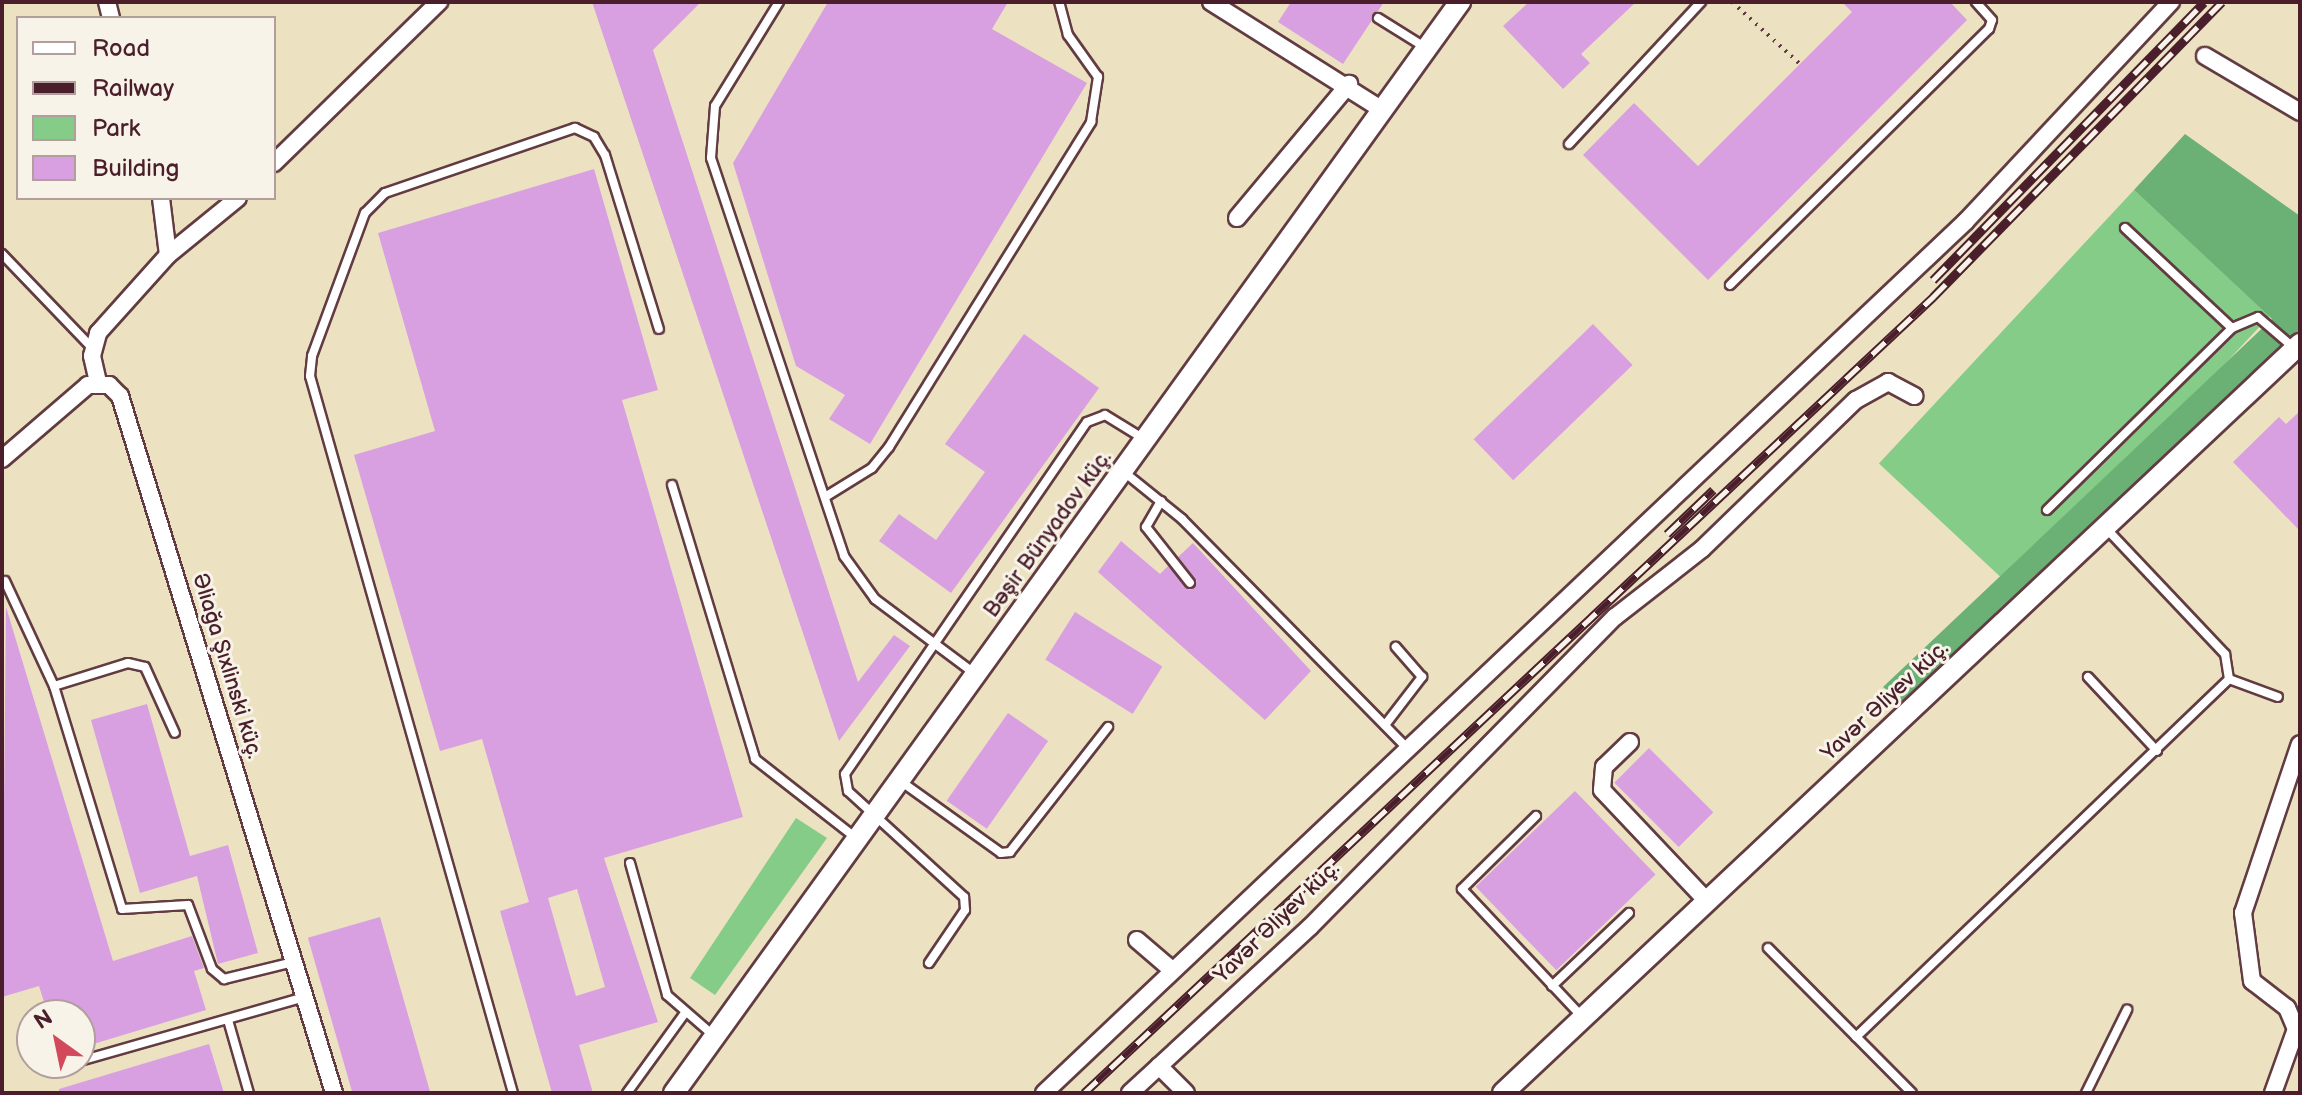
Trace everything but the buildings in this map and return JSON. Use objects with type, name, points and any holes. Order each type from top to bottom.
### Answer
[{"type":"street","points":[[276,161],[439,2]]},
{"type":"street","points":[[1211,2],[1349,84],[1384,111]]},
{"type":"street","name":"Bəşir Bünyadov küç.","points":[[675,1093],[713,1035],[1460,2]]},
{"type":"street","points":[[1044,1093],[1172,970],[1410,751],[1703,462],[1966,221],[2169,2]]},
{"type":"street","points":[[2205,56],[2300,112]]},
{"type":"street","points":[[1237,218],[1349,84]]},
{"type":"street","points":[[161,200],[168,255]]},
{"type":"street","points":[[2,459],[98,382],[92,348],[168,255],[236,200]]},
{"type":"street","name":"Yavər Əliyev küç.","points":[[1503,1093],[2298,346]]},
{"type":"street","name":"Əliağa Şıxlinski küç.","points":[[98,382],[125,407],[334,1093]]},
{"type":"street","name":"Yavər Əliyev küç.","points":[[1130,1093],[1310,927],[1615,617],[1702,549],[1856,400],[1888,382],[1914,396]]},
{"type":"street","points":[[1630,742],[1604,767],[1602,790],[1707,901]]},
{"type":"street","points":[[2273,1093],[2296,1029],[2287,1008],[2252,981],[2243,913],[2300,744]]},
{"type":"street","points":[[1137,940],[1172,970]]},
{"type":"street","points":[[1159,1066],[1186,1093]]},
{"type":"lane","points":[[779,2],[715,106],[711,158],[825,497],[856,577],[975,674]]},
{"type":"lane","points":[[825,497],[872,468],[889,447],[1091,122],[1098,77],[1068,35],[1059,2]]},
{"type":"lane","points":[[1569,144],[1701,2]]},
{"type":"lane","points":[[1730,285],[1989,29],[1992,20],[1976,2]]},
{"type":"lane","points":[[1378,18],[1427,49]]},
{"type":"lane","points":[[513,1093],[310,376],[312,356],[365,213],[385,193],[575,128],[594,137],[605,155],[659,329]]},
{"type":"lane","points":[[2125,228],[2232,328]]},
{"type":"lane","points":[[2,254],[92,348]]},
{"type":"lane","points":[[2047,510],[2232,328],[2258,317],[2298,346]]},
{"type":"lane","points":[[929,963],[965,910],[964,897],[875,812],[848,791],[845,774],[932,642],[1093,416],[1105,415],[1145,441]]},
{"type":"lane","points":[[1123,472],[1161,501],[1410,751]]},
{"type":"lane","points":[[672,485],[755,759],[856,838]]},
{"type":"lane","points":[[1161,501],[1146,527],[1190,583]]},
{"type":"lane","points":[[2106,527],[2225,654],[2229,679]]},
{"type":"lane","points":[[5,581],[54,686],[122,909],[188,905],[212,969],[224,979],[294,962]]},
{"type":"lane","points":[[1385,725],[1422,677],[1396,647]]},
{"type":"lane","points":[[54,686],[128,663],[145,667],[175,733]]},
{"type":"lane","points":[[2088,677],[2157,751]]},
{"type":"lane","points":[[2229,679],[2278,697]]},
{"type":"lane","points":[[1856,1037],[2229,679]]},
{"type":"lane","points":[[898,780],[1001,853],[1010,852],[1108,727]]},
{"type":"lane","points":[[1536,816],[1462,889],[1583,1018]]},
{"type":"lane","points":[[630,863],[662,984],[685,1013],[713,1035]]},
{"type":"lane","points":[[1552,986],[1629,913]]},
{"type":"lane","points":[[1768,948],[1912,1093]]},
{"type":"lane","points":[[96,1057],[306,997]]},
{"type":"lane","points":[[2086,1093],[2127,1010]]},
{"type":"lane","points":[[627,1093],[685,1013]]},
{"type":"lane","points":[[228,1020],[249,1093]]},
{"type":"path","points":[[1732,2],[1800,64]]},
{"type":"green space","points":[[2185,134],[2300,216],[2300,330],[1905,704],[1883,687],[2272,319],[2134,190]]},
{"type":"green space","points":[[2134,190],[2269,316],[2014,590],[1879,464]]},
{"type":"green space","points":[[796,818],[827,838],[715,995],[690,978]]},
{"type":"railway","points":[[1933,280],[2204,2]]},
{"type":"railway","points":[[1084,1093],[1933,297],[2222,2]]},
{"type":"railway","points":[[1667,534],[1713,490]]}]
